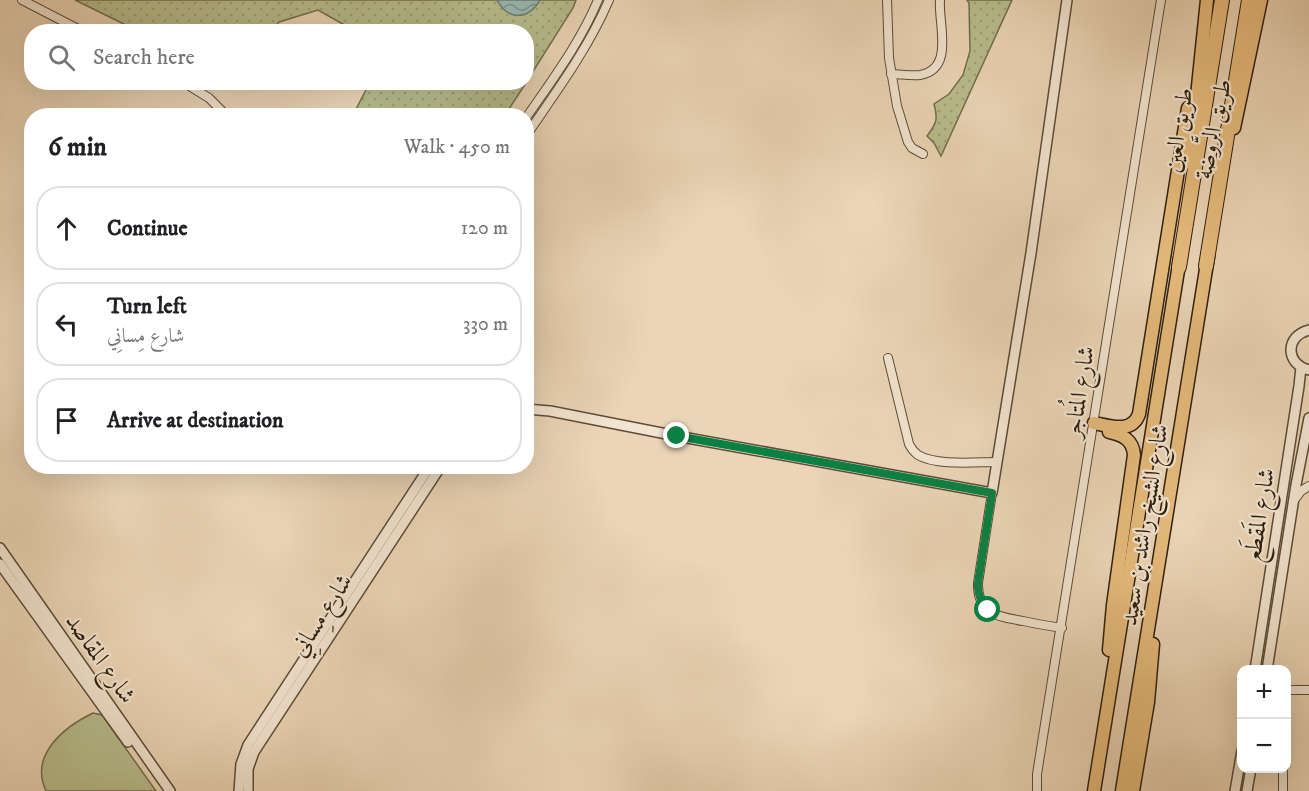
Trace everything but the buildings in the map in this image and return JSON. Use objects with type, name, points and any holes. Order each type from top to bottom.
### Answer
[{"type":"highway","points":[[1093,426],[1128,427],[1133,424],[1139,414],[1207,0]]},
{"type":"highway","name":"طريق الرَّوضة","points":[[1179,267],[1207,0]]},
{"type":"highway","name":"طريق العين","points":[[1179,267],[1222,0]]},
{"type":"highway","name":"طريق العين","points":[[1206,266],[1249,0]]},
{"type":"highway","name":"طريق الرَّوضة","points":[[1206,266],[1261,0]]},
{"type":"highway","name":"شارع الشيخ راشد بن سعيد","points":[[1122,791],[1206,266]]},
{"type":"highway","name":"شارع الشيخ راشد بن سعيد","points":[[1094,791],[1179,267]]},
{"type":"highway","points":[[1093,426],[1124,436],[1132,444],[1134,456],[1113,605],[1102,742]]},
{"type":"highway","points":[[1133,791],[1150,680],[1153,602]]},
{"type":"street","points":[[22,0],[68,24]]},
{"type":"street","points":[[533,108],[572,52],[598,0]]},
{"type":"street","points":[[534,124],[580,57],[609,0]]},
{"type":"street","points":[[887,0],[887,40],[891,74],[906,139],[912,148],[923,154]]},
{"type":"street","points":[[891,74],[921,74],[939,63],[942,52],[940,0]]},
{"type":"street","points":[[1062,628],[998,616],[988,610],[981,601],[978,583],[1031,252],[1067,0]]},
{"type":"street","name":"شارع المُتاجر","points":[[1037,791],[1037,774],[1161,0]]},
{"type":"street","points":[[196,90],[209,98],[218,108]]},
{"type":"street","points":[[1305,368],[1295,363],[1291,349],[1296,336],[1306,331],[1309,322]]},
{"type":"street","points":[[888,358],[909,444],[915,453],[943,462],[997,462]]},
{"type":"street","name":"شارع المَقطَع","points":[[1256,665],[1299,386],[1305,368]]},
{"type":"street","points":[[534,405],[545,407],[550,411]]},
{"type":"street","points":[[534,410],[992,493]]},
{"type":"street","name":"شارع المَقطَع","points":[[1267,665],[1309,418]]},
{"type":"street","points":[[1294,500],[1301,490],[1309,485],[1299,473]]},
{"type":"street","name":"شارع مِسانِي","points":[[369,568],[425,474]]},
{"type":"street","name":"شارع مِسانِي","points":[[239,791],[241,764],[245,751],[435,474]]},
{"type":"street","name":"شارع المقاصد","points":[[0,548],[158,779],[163,791]]},
{"type":"street","name":"شارع المقاصد","points":[[0,564],[158,779],[170,791]]},
{"type":"street","points":[[1267,665],[1278,579],[1274,577],[1269,581]]},
{"type":"street","name":"شارع مِسانِي","points":[[248,791],[248,773],[252,757],[307,663]]},
{"type":"street","points":[[1291,690],[1309,690]]},
{"type":"street","points":[[1236,790],[1239,773]]},
{"type":"street","points":[[1247,791],[1250,773]]},
{"type":"street","points":[[1283,773],[1284,791]]},
{"type":"green space","points":[[75,0],[576,0],[534,70],[534,24],[343,24],[318,10],[277,24],[124,24]]},
{"type":"green space","points":[[967,0],[1012,0],[941,156],[927,136],[936,121],[934,104],[949,94],[963,75],[970,51],[969,3]]},
{"type":"green space","points":[[366,90],[521,90],[510,108],[357,108]]},
{"type":"green space","points":[[93,713],[102,715],[156,791],[46,791],[42,778],[42,766],[52,744],[71,726]]},
{"type":"water","points":[[497,0],[540,0],[530,11],[512,15]]},
{"type":"route","points":[[677,436],[992,493],[978,583],[981,601],[988,610]]}]
